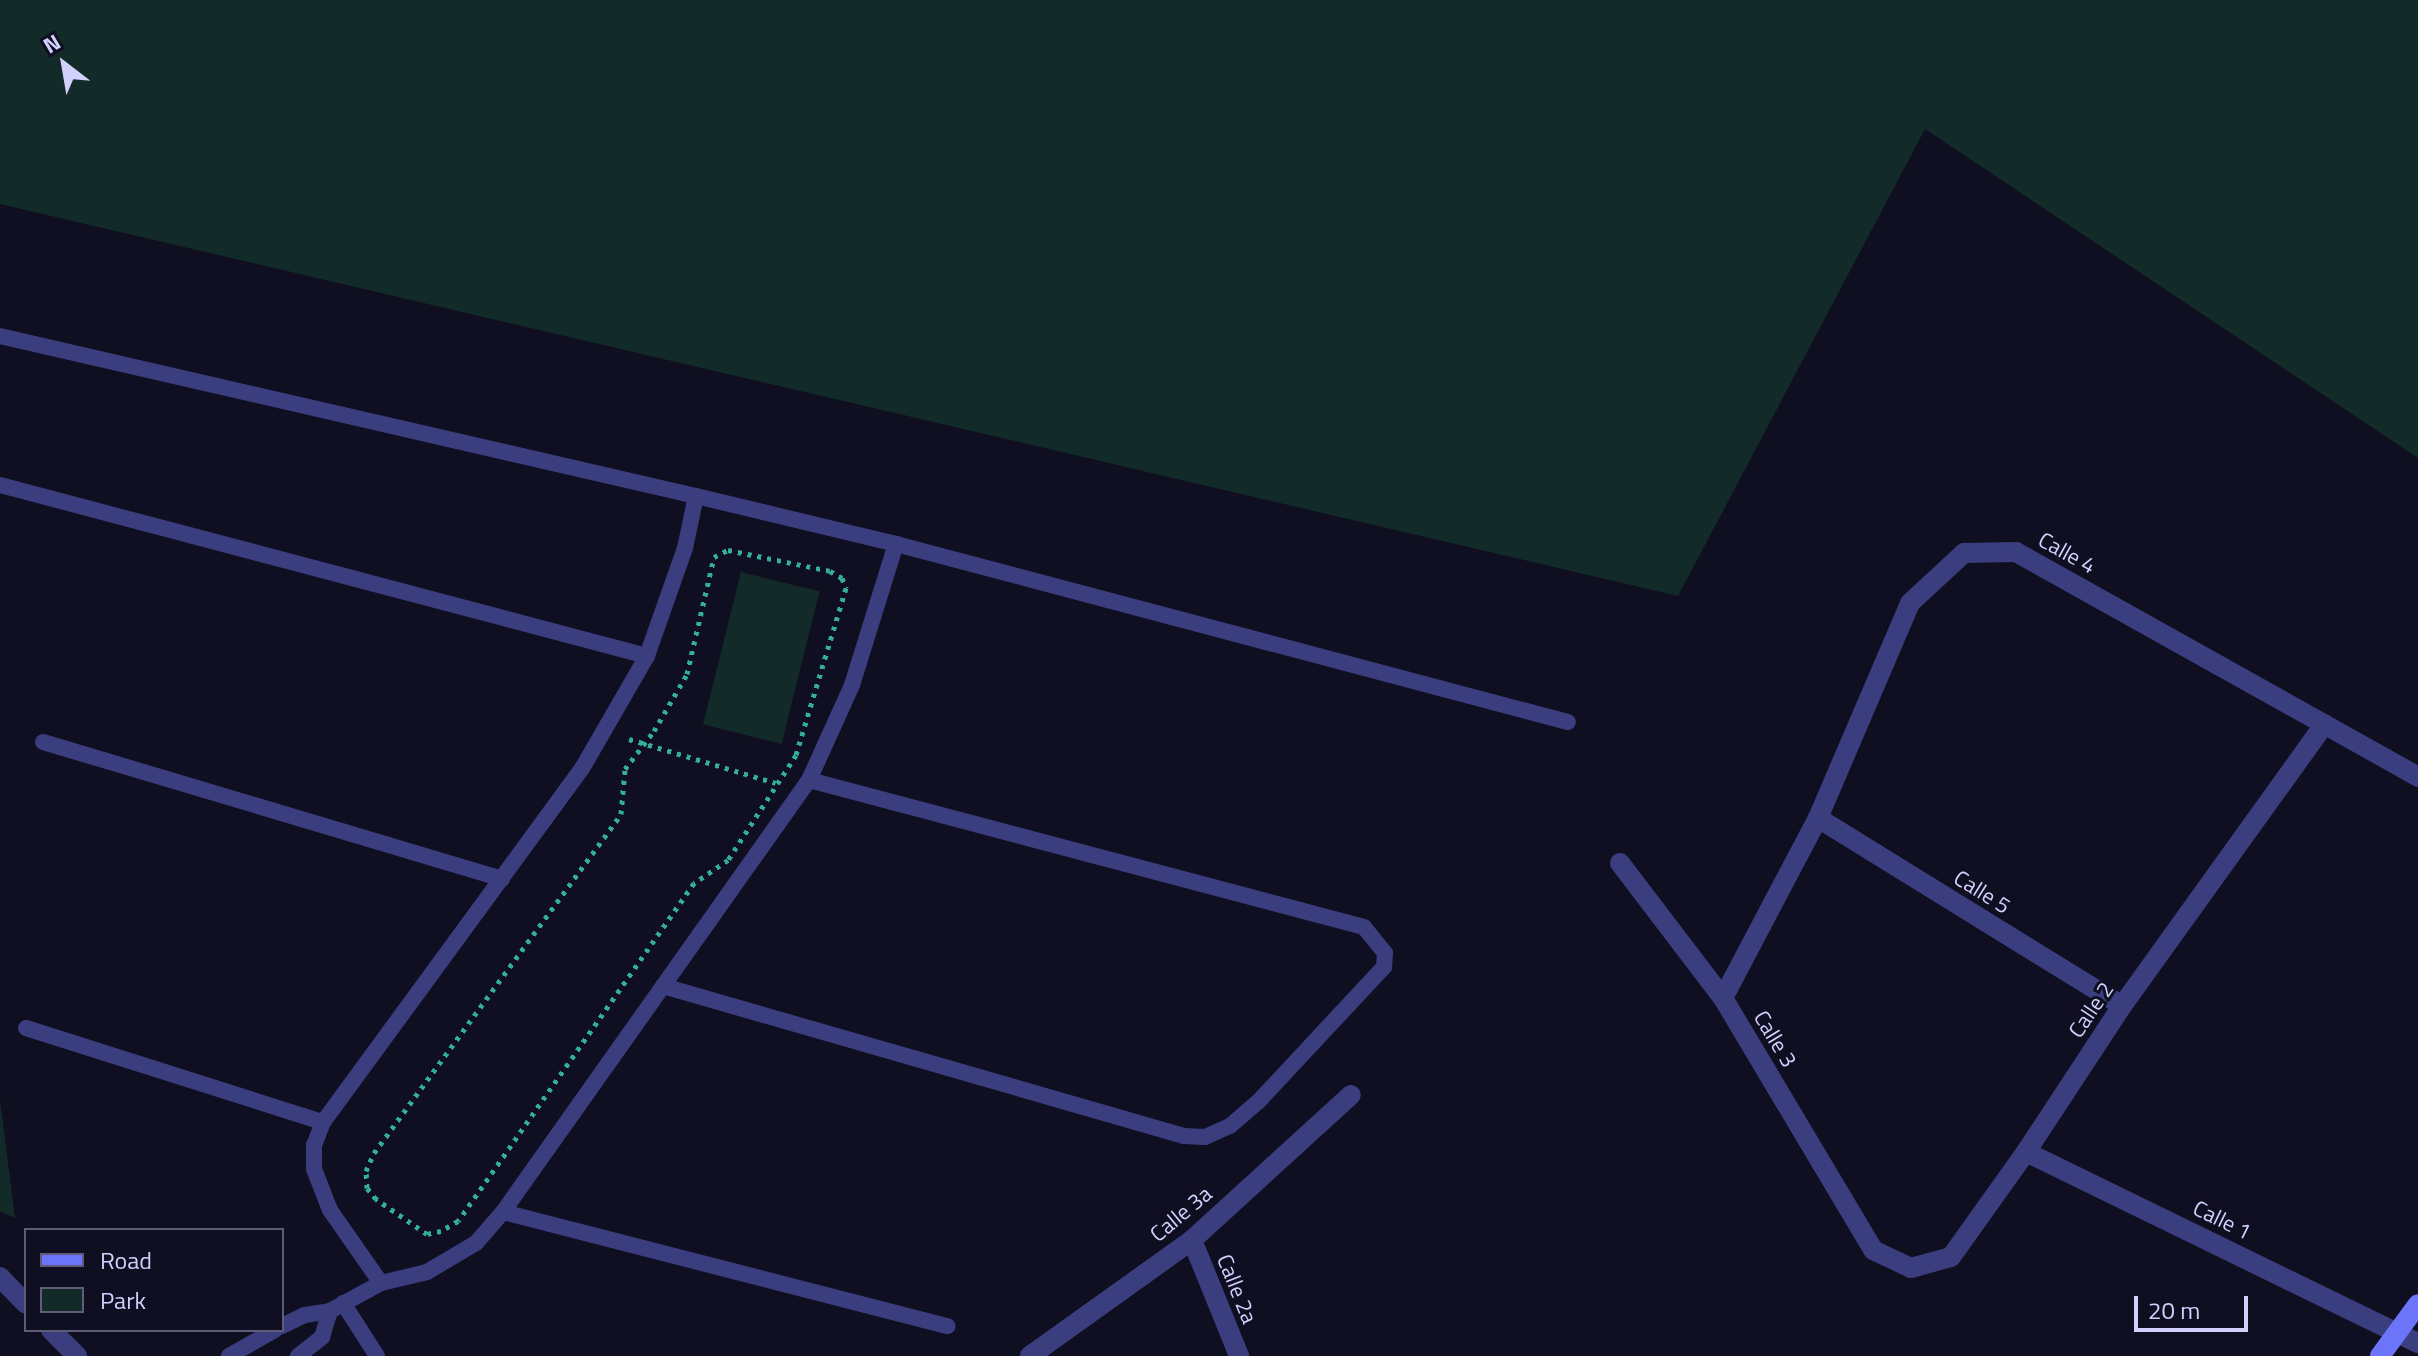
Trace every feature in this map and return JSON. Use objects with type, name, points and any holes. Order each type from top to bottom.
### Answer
[{"type":"main road","points":[[2380,1356],[2418,1304]]},
{"type":"street","name":"Calle 4","points":[[1723,998],[1818,818],[1910,603],[1964,553],[2016,552],[2418,777]]},
{"type":"street","name":"Calle 2","points":[[1873,1250],[1911,1268],[1951,1257],[2026,1152],[2122,1006],[2325,724]]},
{"type":"street","name":"Calle 5","points":[[1818,818],[2122,1006]]},
{"type":"street","name":"Calle 3","points":[[1620,863],[1723,998],[1873,1250]]},
{"type":"street","name":"Calle 3a","points":[[1030,1356],[1192,1240],[1351,1095]]},
{"type":"street","name":"Calle 1","points":[[2026,1152],[2418,1343]]},
{"type":"street","name":"Calle 2a","points":[[1192,1240],[1239,1356]]},
{"type":"street","points":[[0,1277],[24,1302]]},
{"type":"street","points":[[53,1332],[77,1356]]},
{"type":"lane","points":[[0,336],[896,544],[1568,722]]},
{"type":"lane","points":[[0,485],[647,656]]},
{"type":"lane","points":[[381,1283],[330,1210],[314,1169],[314,1145],[323,1122],[583,767],[647,656],[685,548],[696,496]]},
{"type":"lane","points":[[284,1325],[305,1315],[337,1307],[381,1283],[427,1272],[476,1243],[503,1212],[809,780],[852,685],[896,544]]},
{"type":"lane","points":[[43,742],[502,879]]},
{"type":"lane","points":[[663,986],[1184,1136],[1205,1137],[1230,1126],[1258,1102],[1384,967],[1385,953],[1364,927],[809,780]]},
{"type":"lane","points":[[26,1028],[323,1122]]},
{"type":"lane","points":[[503,1212],[948,1326]]},
{"type":"lane","points":[[298,1356],[322,1337],[337,1307]]},
{"type":"lane","points":[[337,1307],[377,1356]]},
{"type":"lane","points":[[229,1356],[271,1332]]},
{"type":"path","points":[[728,550],[830,571],[842,578],[846,588],[796,755],[777,784],[728,860],[694,883],[458,1221],[441,1231],[427,1234],[376,1199],[367,1188],[366,1171],[374,1153],[621,814],[625,769],[687,674],[714,557],[728,550]]},
{"type":"path","points":[[605,730],[777,784],[809,780]]},
{"type":"green space","points":[[0,0],[2418,0],[2418,458],[1925,129],[1678,596],[0,204]]},
{"type":"green space","points":[[741,572],[820,592],[782,744],[703,724]]},
{"type":"green space","points":[[0,1100],[15,1218],[0,1211]]}]
